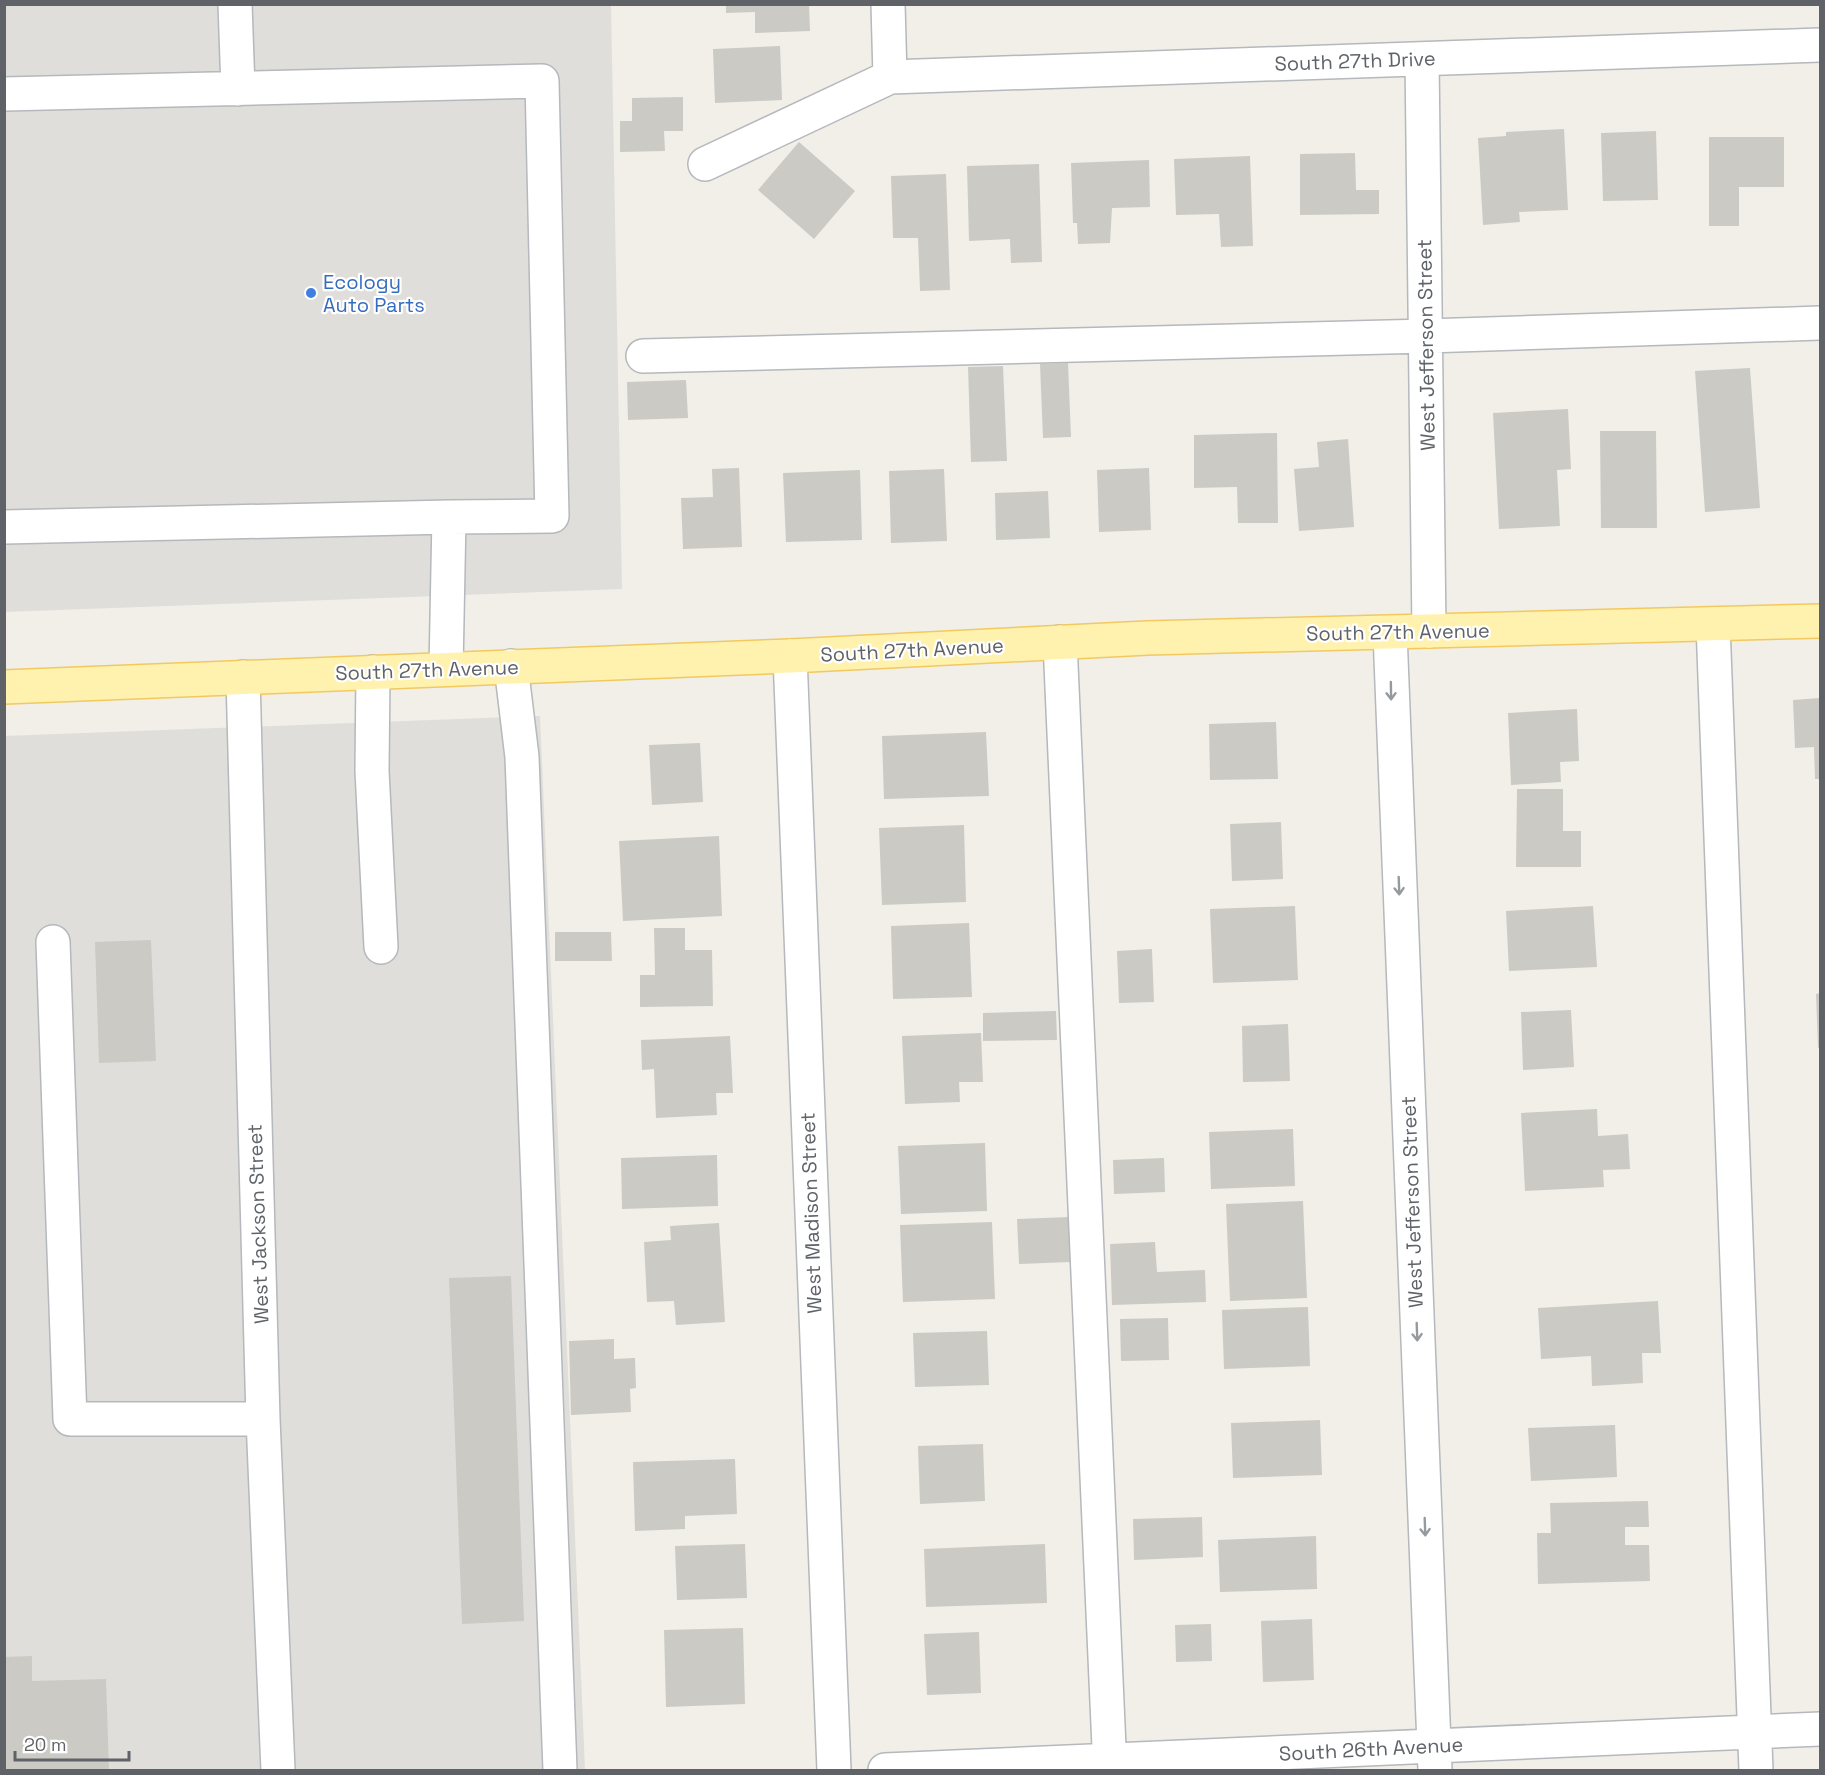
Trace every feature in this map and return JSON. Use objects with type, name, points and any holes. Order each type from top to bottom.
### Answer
[{"type":"main road","name":"South 27th Avenue","points":[[4,687],[790,656],[1060,642],[1821,621]]},
{"type":"street","points":[[235,4],[238,88]]},
{"type":"street","points":[[705,164],[890,77],[888,4]]},
{"type":"street","name":"South 27th Drive","points":[[890,77],[1821,45]]},
{"type":"street","name":"West Jefferson Street","points":[[1422,59],[1430,631]]},
{"type":"street","points":[[4,94],[542,81],[552,516],[4,527]]},
{"type":"street","points":[[643,356],[1427,336],[1821,323]]},
{"type":"street","points":[[446,669],[449,518]]},
{"type":"street","points":[[1713,624],[1756,1770]]},
{"type":"street","name":"West Jefferson Street","points":[[1390,633],[1435,1758]]},
{"type":"street","points":[[1060,642],[1109,1766]]},
{"type":"street","name":"West Madison Street","points":[[790,656],[834,1770]]},
{"type":"street","points":[[510,666],[522,757],[560,1770]]},
{"type":"street","points":[[373,672],[372,771],[381,947]]},
{"type":"street","name":"West Jackson Street","points":[[243,677],[263,1419],[278,1770]]},
{"type":"street","points":[[53,942],[70,1419],[263,1419]]},
{"type":"street","name":"South 26th Avenue","points":[[885,1770],[1435,1758],[1754,1732],[1821,1729]]},
{"type":"shaded area","name":"Ecology Auto Parts","points":[[4,5],[611,5],[622,589],[5,612]]},
{"type":"shaded area","points":[[540,716],[585,1770],[5,1770],[4,736]]},
{"type":"building","points":[[726,4],[809,4],[810,31],[755,33],[755,12],[726,13]]},
{"type":"building","points":[[780,46],[782,100],[715,103],[713,49]]},
{"type":"building","points":[[683,97],[683,131],[664,131],[665,151],[620,152],[620,121],[632,121],[632,98]]},
{"type":"building","points":[[1564,129],[1568,210],[1519,212],[1520,222],[1483,225],[1478,138],[1506,136],[1506,132]]},
{"type":"building","points":[[1656,131],[1658,200],[1603,201],[1601,133]]},
{"type":"building","points":[[1709,137],[1784,137],[1784,187],[1739,187],[1739,226],[1709,226]]},
{"type":"building","points":[[799,142],[855,191],[814,239],[758,190]]},
{"type":"building","points":[[1355,153],[1356,190],[1379,190],[1379,214],[1300,215],[1300,154]]},
{"type":"building","points":[[1250,156],[1253,246],[1221,247],[1219,214],[1176,215],[1174,159]]},
{"type":"building","points":[[1149,160],[1150,207],[1112,208],[1110,243],[1078,244],[1077,223],[1073,223],[1071,163]]},
{"type":"building","points":[[1039,164],[1042,262],[1011,263],[1010,239],[969,241],[967,166]]},
{"type":"building","points":[[946,174],[950,290],[920,291],[918,238],[893,238],[891,176]]},
{"type":"building","points":[[1068,363],[1071,437],[1043,438],[1040,364]]},
{"type":"building","points":[[1003,366],[1007,461],[971,462],[968,367]]},
{"type":"building","points":[[1750,368],[1760,508],[1705,512],[1695,371]]},
{"type":"building","points":[[686,380],[688,418],[628,420],[627,382]]},
{"type":"building","points":[[1568,409],[1571,469],[1557,470],[1560,526],[1499,529],[1493,413]]},
{"type":"building","points":[[1600,431],[1656,431],[1657,528],[1601,528]]},
{"type":"building","points":[[1277,433],[1278,523],[1238,523],[1237,487],[1194,488],[1194,435]]},
{"type":"building","points":[[1348,439],[1354,527],[1299,531],[1294,469],[1319,467],[1317,442]]},
{"type":"building","points":[[739,468],[742,547],[683,549],[681,498],[713,497],[712,469]]},
{"type":"building","points":[[1149,468],[1151,530],[1099,532],[1097,470]]},
{"type":"building","points":[[944,469],[947,541],[891,543],[889,471]]},
{"type":"building","points":[[860,470],[862,540],[786,542],[783,473]]},
{"type":"building","points":[[1048,491],[1050,538],[996,540],[995,493]]},
{"type":"building","points":[[1820,698],[1820,779],[1815,779],[1814,747],[1795,748],[1793,700]]},
{"type":"building","points":[[1577,709],[1579,761],[1560,762],[1561,782],[1511,785],[1508,713]]},
{"type":"building","points":[[1276,722],[1278,779],[1210,780],[1209,724]]},
{"type":"building","points":[[986,732],[989,796],[884,799],[882,736]]},
{"type":"building","points":[[700,743],[703,802],[652,805],[649,745]]},
{"type":"building","points":[[1517,789],[1563,789],[1563,831],[1581,831],[1581,867],[1516,867]]},
{"type":"building","points":[[1281,822],[1283,879],[1232,881],[1230,824]]},
{"type":"building","points":[[964,825],[966,902],[882,905],[879,828]]},
{"type":"building","points":[[719,836],[722,916],[623,921],[619,841]]},
{"type":"building","points":[[1295,906],[1298,980],[1213,983],[1210,909]]},
{"type":"building","points":[[1593,906],[1597,967],[1509,971],[1506,911]]},
{"type":"building","points":[[969,923],[972,997],[893,999],[891,926]]},
{"type":"building","points":[[654,928],[685,928],[685,950],[712,950],[713,1006],[640,1007],[640,975],[655,975]]},
{"type":"building","points":[[555,932],[611,932],[612,961],[555,961]]},
{"type":"building","points":[[151,940],[156,1061],[99,1063],[95,942]]},
{"type":"building","points":[[1152,949],[1154,1002],[1119,1003],[1117,951]]},
{"type":"building","points":[[1820,993],[1820,1047],[1818,1048],[1816,994]]},
{"type":"building","points":[[1571,1010],[1574,1067],[1523,1070],[1521,1012]]},
{"type":"building","points":[[1056,1011],[1057,1040],[983,1041],[983,1013]]},
{"type":"building","points":[[1288,1024],[1290,1081],[1243,1082],[1242,1026]]},
{"type":"building","points":[[981,1033],[983,1082],[959,1082],[960,1102],[905,1104],[902,1036]]},
{"type":"building","points":[[730,1036],[733,1093],[716,1093],[717,1115],[656,1118],[654,1069],[642,1070],[641,1040]]},
{"type":"building","points":[[1597,1109],[1598,1136],[1628,1134],[1630,1169],[1603,1170],[1604,1187],[1525,1191],[1521,1113]]},
{"type":"building","points":[[1293,1129],[1295,1186],[1211,1189],[1209,1132]]},
{"type":"building","points":[[985,1143],[987,1211],[901,1214],[898,1146]]},
{"type":"building","points":[[717,1155],[718,1206],[622,1209],[621,1158]]},
{"type":"building","points":[[1164,1158],[1165,1192],[1114,1194],[1113,1160]]},
{"type":"building","points":[[1303,1201],[1307,1298],[1230,1301],[1226,1204]]},
{"type":"building","points":[[1069,1217],[1070,1262],[1019,1264],[1017,1219]]},
{"type":"building","points":[[992,1222],[995,1299],[903,1302],[900,1225]]},
{"type":"building","points":[[719,1223],[725,1322],[676,1325],[674,1301],[647,1302],[644,1242],[671,1240],[670,1226]]},
{"type":"building","points":[[1155,1242],[1157,1272],[1205,1270],[1206,1302],[1112,1305],[1110,1244]]},
{"type":"building","points":[[511,1276],[524,1621],[462,1624],[449,1278]]},
{"type":"building","points":[[1658,1301],[1661,1353],[1642,1353],[1643,1383],[1592,1386],[1591,1356],[1541,1359],[1538,1308]]},
{"type":"building","points":[[1308,1307],[1310,1366],[1224,1369],[1222,1310]]},
{"type":"building","points":[[1168,1318],[1169,1360],[1121,1361],[1120,1319]]},
{"type":"building","points":[[987,1331],[989,1385],[915,1387],[913,1333]]},
{"type":"building","points":[[614,1339],[614,1359],[635,1358],[636,1388],[630,1389],[631,1412],[571,1415],[569,1341]]},
{"type":"building","points":[[1320,1420],[1322,1475],[1233,1478],[1231,1423]]},
{"type":"building","points":[[1615,1425],[1617,1477],[1531,1481],[1528,1428]]},
{"type":"building","points":[[983,1444],[985,1501],[920,1504],[918,1446]]},
{"type":"building","points":[[735,1459],[737,1514],[685,1516],[685,1529],[635,1531],[633,1462]]},
{"type":"building","points":[[1648,1501],[1649,1527],[1625,1527],[1625,1545],[1649,1545],[1650,1581],[1538,1584],[1537,1533],[1551,1533],[1550,1503]]},
{"type":"building","points":[[1202,1517],[1203,1557],[1134,1560],[1133,1519]]},
{"type":"building","points":[[1316,1536],[1317,1589],[1220,1592],[1218,1540]]},
{"type":"building","points":[[745,1544],[747,1598],[677,1600],[675,1546]]},
{"type":"building","points":[[1045,1544],[1047,1603],[926,1607],[924,1549]]},
{"type":"building","points":[[1312,1619],[1314,1680],[1263,1682],[1261,1621]]},
{"type":"building","points":[[1211,1624],[1212,1661],[1176,1662],[1175,1625]]},
{"type":"building","points":[[743,1628],[745,1704],[666,1707],[664,1630]]},
{"type":"building","points":[[979,1632],[981,1693],[927,1695],[924,1634]]},
{"type":"building","points":[[32,1656],[32,1681],[106,1679],[109,1770],[4,1770],[4,1657]]},
{"type":"place","name":"Ecology Auto Parts","points":[[311,293]]}]
